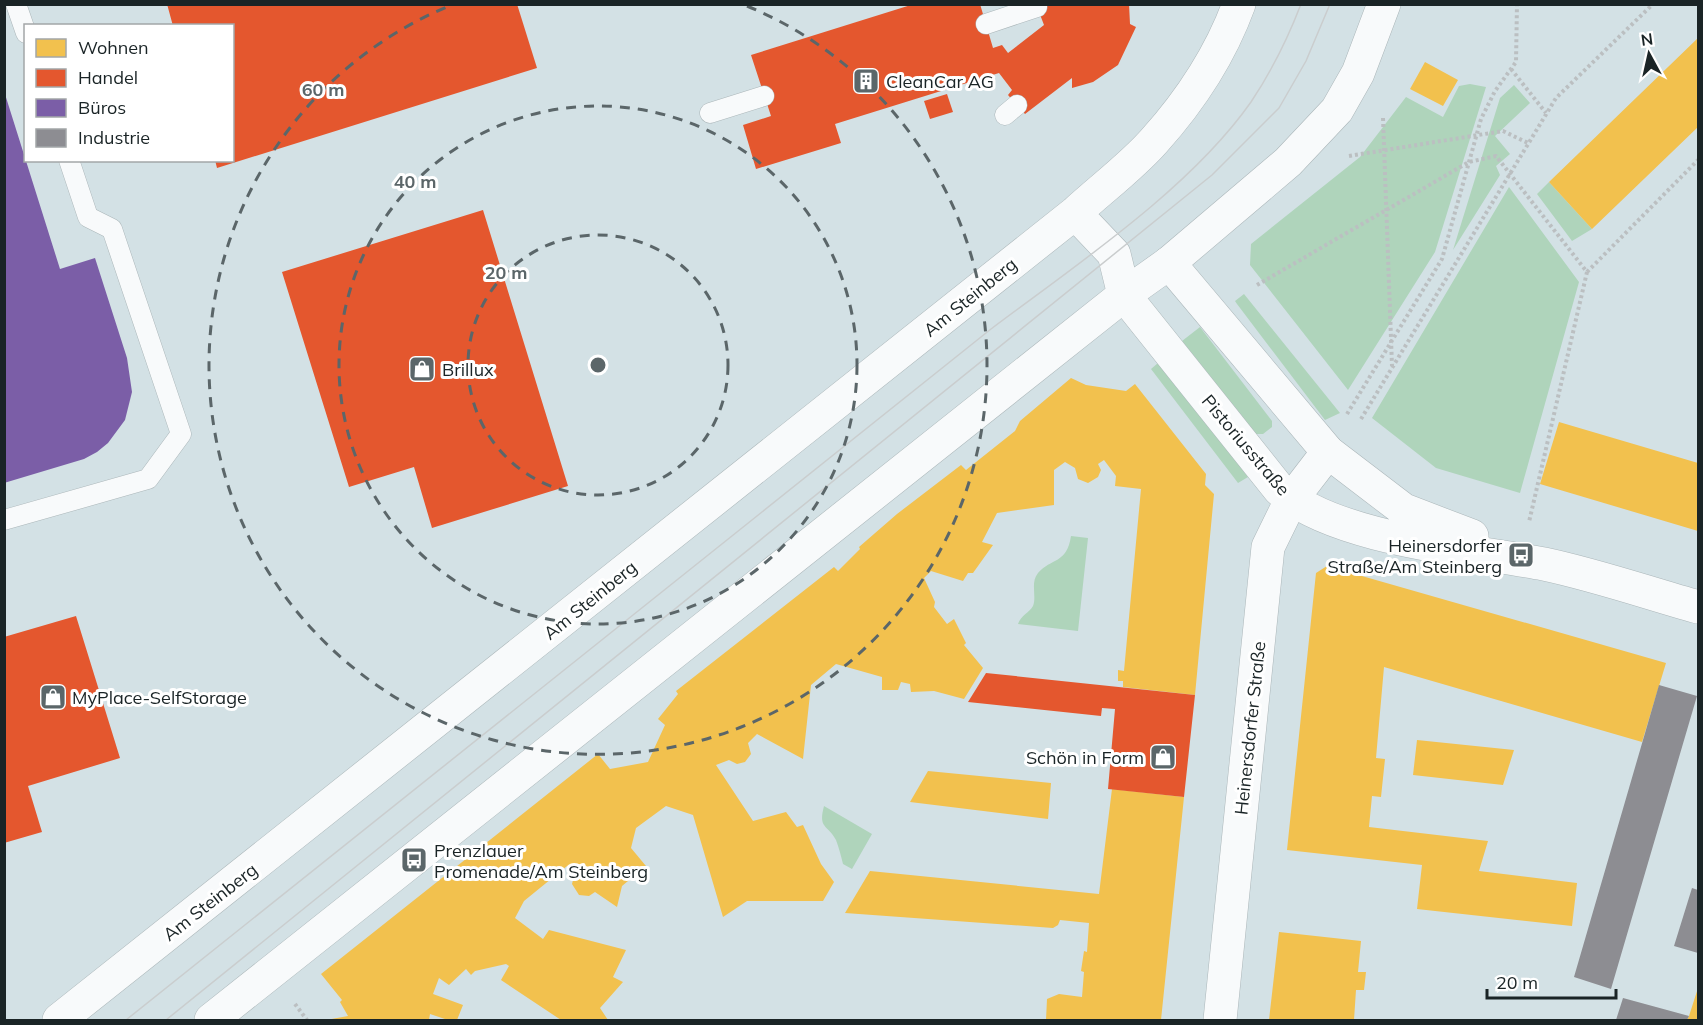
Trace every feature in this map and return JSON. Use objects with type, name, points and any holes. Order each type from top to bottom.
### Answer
[{"type":"main road","name":"Am Steinberg","points":[[59,1020],[1075,213],[1153,143],[1198,87],[1229,33],[1239,4]]},
{"type":"main road","points":[[211,1020],[1124,295],[1169,263],[1288,162],[1337,110],[1358,73],[1384,4]]},
{"type":"main road","points":[[1075,213],[1114,254],[1124,295]]},
{"type":"main road","points":[[1114,254],[1169,263]]},
{"type":"main road","name":"Pistoriusstraße","points":[[1169,263],[1328,452],[1404,510],[1547,565],[1698,608]]},
{"type":"main road","name":"Pistoriusstraße","points":[[1124,295],[1279,489],[1291,500],[1375,534],[1547,565]]},
{"type":"main road","name":"Heinersdorfer Straße","points":[[1220,1020],[1268,547],[1291,500],[1328,452]]},
{"type":"lane","points":[[16,4],[24,27]]},
{"type":"lane","points":[[986,24],[1037,8]]},
{"type":"lane","points":[[710,113],[764,96]]},
{"type":"lane","points":[[4,520],[148,479],[181,434],[112,228],[88,217],[70,162]]},
{"type":"path","points":[[1345,418],[1442,259],[1481,119],[1496,91],[1516,63],[1517,4]]},
{"type":"path","points":[[1360,419],[1556,98],[1653,4]]},
{"type":"path","points":[[1511,69],[1547,114]]},
{"type":"path","points":[[1383,118],[1392,367]]},
{"type":"path","points":[[1348,156],[1503,131],[1528,143]]},
{"type":"path","points":[[1257,285],[1469,162],[1496,156],[1511,171],[1587,272]]},
{"type":"path","points":[[1529,522],[1587,272],[1698,159]]},
{"type":"green space","points":[[1470,84],[1486,87],[1435,252],[1348,390],[1250,265],[1251,244],[1360,157],[1406,97],[1443,117],[1459,86]]},
{"type":"green space","points":[[1514,85],[1530,103],[1495,136],[1510,154],[1496,166],[1500,175],[1453,250],[1500,98]]},
{"type":"green space","points":[[1549,182],[1592,229],[1572,241],[1537,194]]},
{"type":"green space","points":[[1509,187],[1579,282],[1520,493],[1436,468],[1372,418]]},
{"type":"green space","points":[[1244,294],[1340,413],[1325,420],[1235,301]]},
{"type":"green space","points":[[1200,327],[1272,421],[1272,427],[1263,434],[1256,434],[1182,341]]},
{"type":"green space","points":[[1158,363],[1171,375],[1248,477],[1238,483],[1151,369]]},
{"type":"green space","points":[[1071,536],[1088,538],[1078,631],[1018,624],[1033,606],[1034,585],[1038,573],[1062,556],[1069,545]]},
{"type":"green space","points":[[824,806],[872,834],[852,869],[843,864],[836,840],[824,826],[822,813]]},
{"type":"building: Wohnen","points":[[1698,38],[1698,127],[1592,229],[1549,182]]},
{"type":"building: Wohnen","points":[[1425,62],[1458,80],[1443,106],[1410,89]]},
{"type":"building: Wohnen","points":[[1071,378],[1086,385],[1126,391],[1135,384],[1206,474],[1205,485],[1214,494],[1195,695],[1123,687],[1123,681],[1118,681],[1118,670],[1124,671],[1141,489],[1115,486],[1116,476],[1104,460],[1098,464],[1101,470],[1098,477],[1088,483],[1078,479],[1075,468],[1065,462],[1054,470],[1054,505],[997,513],[982,542],[993,545],[973,573],[968,573],[963,581],[931,571],[924,578],[935,602],[934,607],[947,624],[954,619],[966,643],[964,645],[983,668],[964,699],[934,691],[911,692],[910,684],[901,682],[898,690],[882,690],[882,677],[836,664],[811,685],[803,759],[757,734],[748,743],[751,754],[745,762],[737,764],[729,760],[716,765],[753,821],[786,812],[797,827],[803,825],[821,864],[834,882],[823,901],[747,901],[723,917],[693,815],[666,806],[636,828],[631,848],[646,866],[622,886],[617,907],[595,892],[589,896],[579,895],[572,884],[574,876],[567,866],[524,901],[515,918],[543,939],[549,930],[626,950],[613,977],[623,982],[600,1008],[608,1020],[561,1020],[501,980],[509,966],[506,964],[475,971],[471,975],[466,969],[449,985],[439,978],[433,994],[463,1005],[457,1020],[448,1020],[430,1014],[429,1020],[326,1020],[348,1016],[340,1002],[342,1000],[321,974],[598,754],[610,769],[648,762],[665,725],[658,719],[678,694],[676,691],[834,567],[838,571],[860,549],[859,547],[897,514],[961,465],[966,470],[1015,431],[1020,421]]},
{"type":"building: Wohnen","points":[[1559,422],[1698,463],[1698,531],[1540,484]]},
{"type":"building: Wohnen","points":[[1327,566],[1666,663],[1642,742],[1384,667],[1376,758],[1385,759],[1381,797],[1372,796],[1369,827],[1488,841],[1479,871],[1577,883],[1572,926],[1417,909],[1422,865],[1287,850],[1316,573]]},
{"type":"building: Wohnen","points":[[1417,740],[1514,750],[1503,785],[1413,775]]},
{"type":"building: Wohnen","points":[[928,771],[1051,783],[1048,819],[910,802]]},
{"type":"building: Wohnen","points":[[1112,789],[1184,797],[1161,1020],[1046,1020],[1047,999],[1059,994],[1082,997],[1084,972],[1081,971],[1084,951],[1087,952],[1089,923],[1060,920],[1053,928],[845,913],[870,871],[1099,894]]},
{"type":"building: Wohnen","points":[[1279,932],[1361,941],[1358,972],[1366,972],[1364,990],[1356,990],[1354,1020],[1269,1020]]},
{"type":"building: Wohnen","points":[[1698,988],[1698,1020],[1687,1020],[1689,1016]]},
{"type":"building: Handel","points":[[167,4],[517,4],[537,68],[217,168],[216,162],[234,162],[234,24],[172,24]]},
{"type":"building: Handel","name":"CleanCar AG","points":[[914,4],[980,4],[993,48],[1002,45],[1008,53],[1044,25],[1036,4],[1129,4],[1130,24],[1136,27],[1118,65],[1093,82],[1072,88],[1072,78],[1025,114],[1008,95],[1012,90],[999,73],[835,124],[841,143],[756,169],[743,125],[771,116],[751,55]]},
{"type":"building: Handel","points":[[947,94],[953,112],[930,119],[924,101]]},
{"type":"building: Handel","name":"Brillux","points":[[483,210],[568,486],[432,528],[414,467],[349,487],[282,272]]},
{"type":"building: Handel","name":"MyPlace-SelfStorage","points":[[76,616],[120,758],[28,786],[42,832],[4,843],[4,637]]},
{"type":"building: Handel","points":[[986,673],[1195,695],[1184,797],[1108,789],[1115,709],[1102,708],[1101,716],[968,702]]},
{"type":"building: Büros","points":[[4,91],[24,155],[24,162],[26,162],[60,269],[95,258],[127,358],[132,392],[125,420],[108,443],[97,452],[84,459],[4,483]]},
{"type":"building: Industrie","points":[[1659,685],[1697,696],[1611,989],[1574,977]]},
{"type":"building: Industrie","points":[[1692,888],[1698,890],[1698,953],[1674,946]]},
{"type":"building: Industrie","points":[[1623,998],[1689,1016],[1687,1020],[1616,1020]]},
{"type":"tram line","points":[[126,1020],[991,329],[1095,252],[1164,195],[1197,165],[1226,134],[1251,102],[1279,54],[1301,4]]},
{"type":"tram line","points":[[166,1020],[1212,175],[1279,108],[1306,61],[1330,4]]},
{"type":"place","name":"CleanCar AG","points":[[866,81]]},
{"type":"place","name":"Brillux","points":[[422,369]]},
{"type":"place","name":"Heinersdorfer Straße/Am Steinberg","points":[[1521,555]]},
{"type":"place","name":"MyPlace-SelfStorage","points":[[53,697]]},
{"type":"place","name":"Schön in Form","points":[[1163,757]]},
{"type":"place","name":"Prenzlauer Promenade/Am Steinberg","points":[[414,860]]}]
